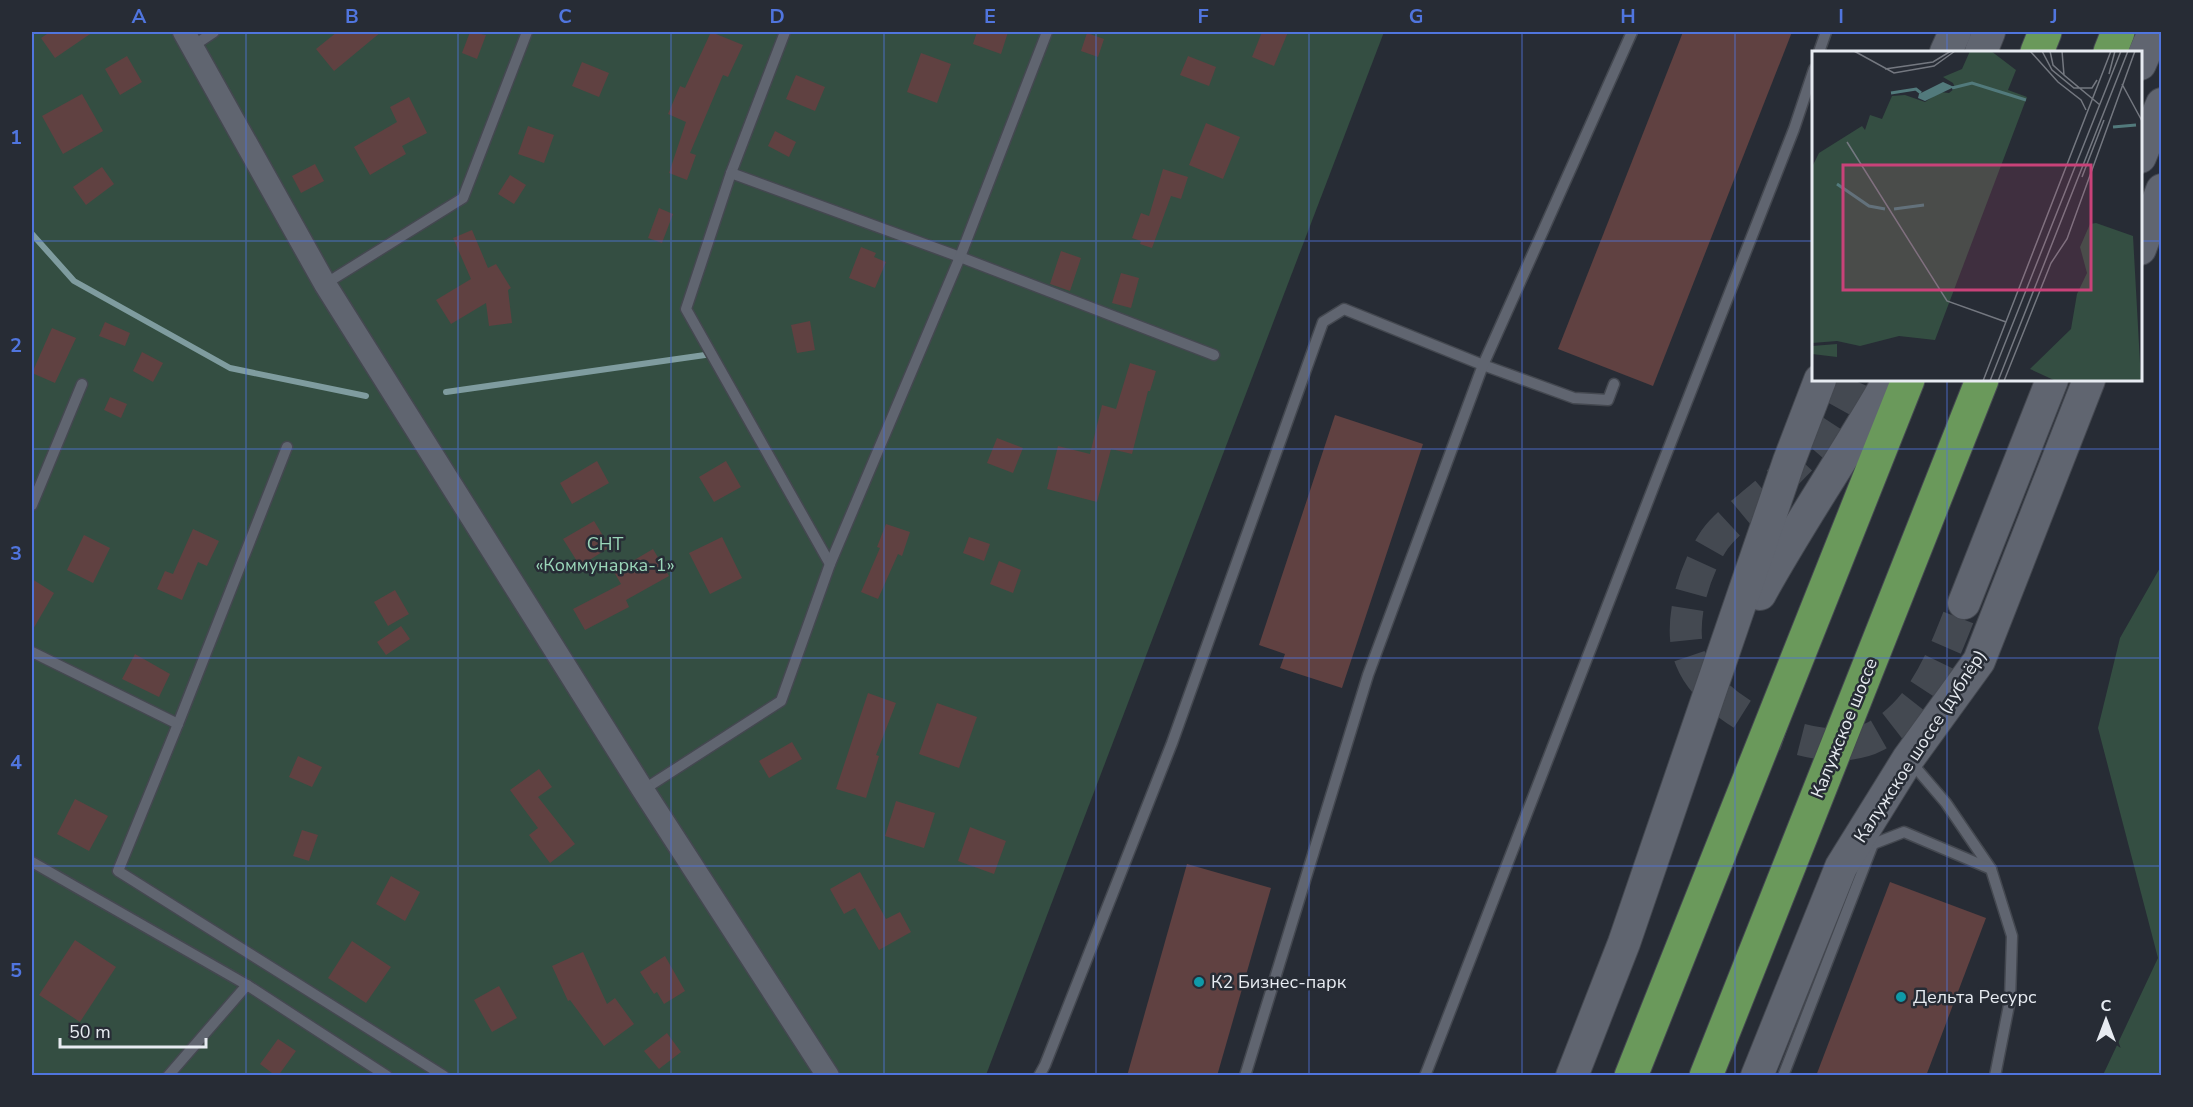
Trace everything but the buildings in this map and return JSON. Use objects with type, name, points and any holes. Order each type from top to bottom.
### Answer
[{"type":"highway","points":[[2037,51],[2045,32]]},
{"type":"highway","points":[[2110,51],[2118,32]]},
{"type":"highway","points":[[1631,1076],[1908,381]]},
{"type":"highway","name":"Калужское шоссе","points":[[1706,1076],[1983,381]]},
{"type":"main road","points":[[1946,51],[1955,32]]},
{"type":"main road","points":[[1981,51],[1989,32]]},
{"type":"main road","points":[[2142,59],[2154,32]]},
{"type":"main road","points":[[2142,152],[2162,104]]},
{"type":"main road","points":[[2146,248],[2162,190]]},
{"type":"main road","points":[[1572,1076],[1624,943],[1789,461],[1820,381]]},
{"type":"main road","points":[[1721,663],[1787,545],[1853,442],[1888,381]]},
{"type":"main road","points":[[1964,603],[2052,381]]},
{"type":"main road","name":"Калужское шоссе (дублёр)","points":[[1757,1076],[1841,867],[1908,759],[1979,661],[2089,381]]},
{"type":"main road","points":[[1713,1076],[1732,1009]]},
{"type":"street","points":[[189,39],[325,284],[643,790],[828,1076]]},
{"type":"lane","points":[[189,39],[214,32]]},
{"type":"lane","points":[[325,284],[463,198],[527,32]]},
{"type":"lane","points":[[784,32],[731,173],[686,309],[830,564]]},
{"type":"lane","points":[[643,790],[781,701],[830,564],[960,257],[1047,32]]},
{"type":"lane","points":[[1245,1076],[1368,675],[1483,365],[1632,32]]},
{"type":"lane","points":[[1819,51],[1826,32]]},
{"type":"lane","points":[[1425,1076],[1794,129],[1812,75]]},
{"type":"lane","points":[[731,173],[960,257],[1214,355]]},
{"type":"lane","points":[[1039,1076],[1172,743],[1323,322],[1344,309],[1483,365],[1574,398],[1608,400],[1614,384]]},
{"type":"lane","points":[[32,505],[82,384]]},
{"type":"lane","points":[[287,447],[118,871],[444,1076]]},
{"type":"lane","points":[[32,652],[178,724]]},
{"type":"lane","points":[[1908,759],[1946,803],[1991,869],[2012,936],[2010,1000],[1995,1076]]},
{"type":"lane","points":[[1783,1076],[1873,844],[1904,832],[1991,869]]},
{"type":"lane","points":[[32,862],[247,985],[385,1075]]},
{"type":"lane","points":[[168,1076],[247,985]]},
{"type":"green space","name":"СНТ «Коммунарка-1»","points":[[32,32],[1384,32],[986,1075],[32,1075]]},
{"type":"green space","points":[[2161,566],[2161,1075],[2103,1075],[2158,958],[2098,728],[2120,638]]},
{"type":"waterway","points":[[32,234],[74,281],[230,368],[366,396]]},
{"type":"waterway","points":[[446,392],[712,354]]},
{"type":"tunnel","points":[[1853,381],[1837,412],[1816,442],[1783,477],[1725,527],[1710,546],[1698,571],[1688,606],[1686,633],[1691,660],[1703,680],[1722,699],[1745,716],[1771,730],[1827,744],[1853,743],[1876,736],[1908,711],[1941,659],[1964,603]]},
{"type":"place","name":"К2 Бизнес-парк","points":[[1199,982]]},
{"type":"place","name":"Дельта Ресурс","points":[[1901,997]]}]
